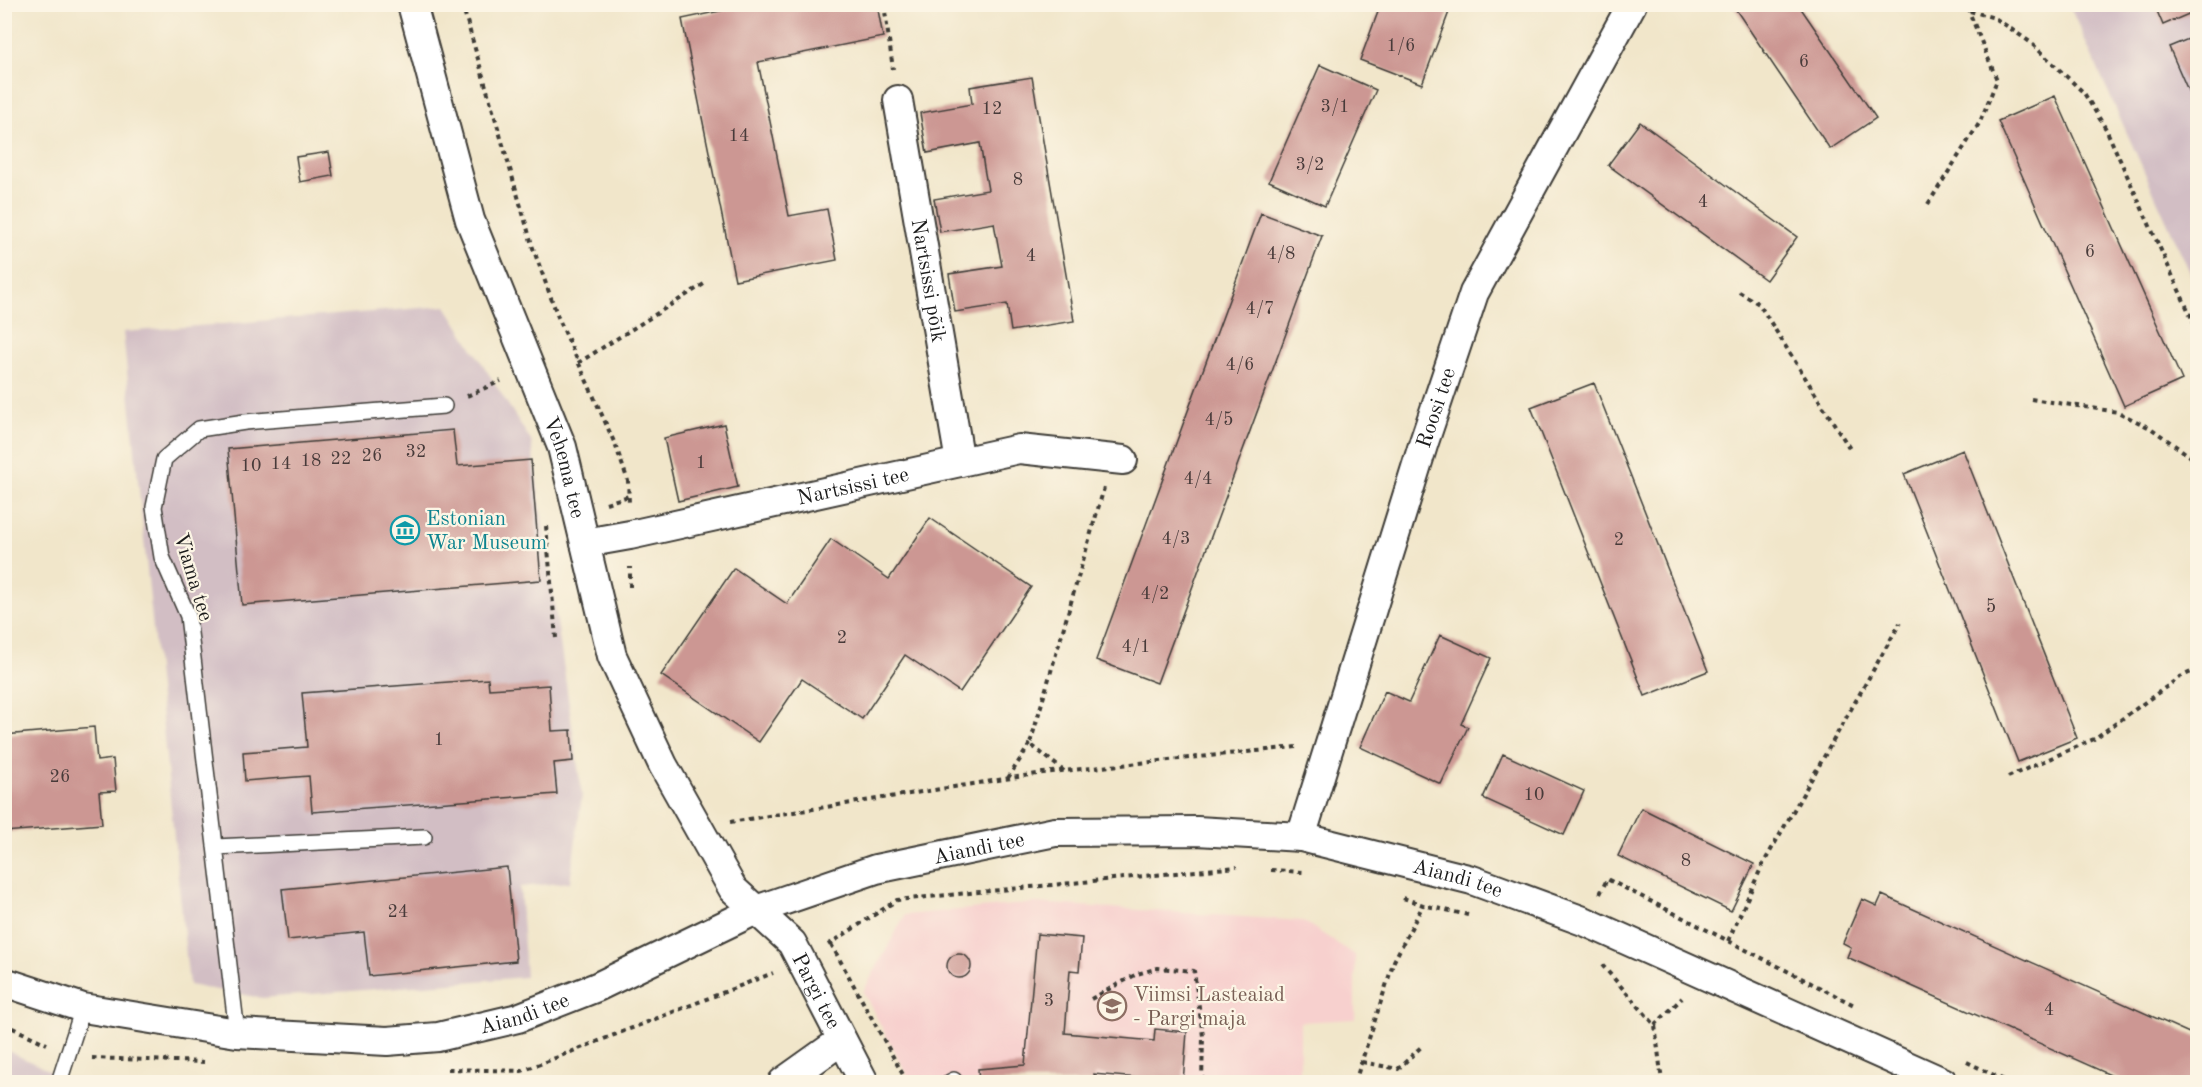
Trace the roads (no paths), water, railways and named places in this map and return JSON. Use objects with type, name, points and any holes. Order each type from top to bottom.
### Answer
[{"type":"street","name":"Vehema tee","points":[[412,4],[470,220],[562,447],[612,656],[663,765],[733,889],[756,909]]},
{"type":"street","name":"Roosi tee","points":[[1301,837],[1424,442],[1474,293],[1632,4]]},
{"type":"street","name":"Nartsissi põik","points":[[898,100],[960,462]]},
{"type":"street","name":"Nartsissi tee","points":[[585,543],[1019,449],[1118,459]]},
{"type":"street","name":"Aiandi tee","points":[[4,982],[83,1008],[237,1033],[387,1041],[438,1037],[518,1017],[597,987],[756,909],[876,869],[1055,832],[1197,831],[1301,837],[1472,880],[1586,922],[1910,1075],[1943,1083]]},
{"type":"street","name":"Pargi tee","points":[[756,909],[792,943],[864,1083]]},
{"type":"street","points":[[783,1083],[842,1040]]},
{"type":"lane","name":"Viama tee","points":[[237,1033],[188,616],[162,557],[154,507],[164,459],[199,429],[245,422],[444,406]]},
{"type":"lane","points":[[215,847],[424,837]]},
{"type":"lane","points":[[59,1083],[83,1008]]},
{"type":"place","name":"Estonian War Museum","points":[[405,530]]},
{"type":"place","name":"Viimsi Lasteaiad - Pargi maja","points":[[1112,1006]]}]
